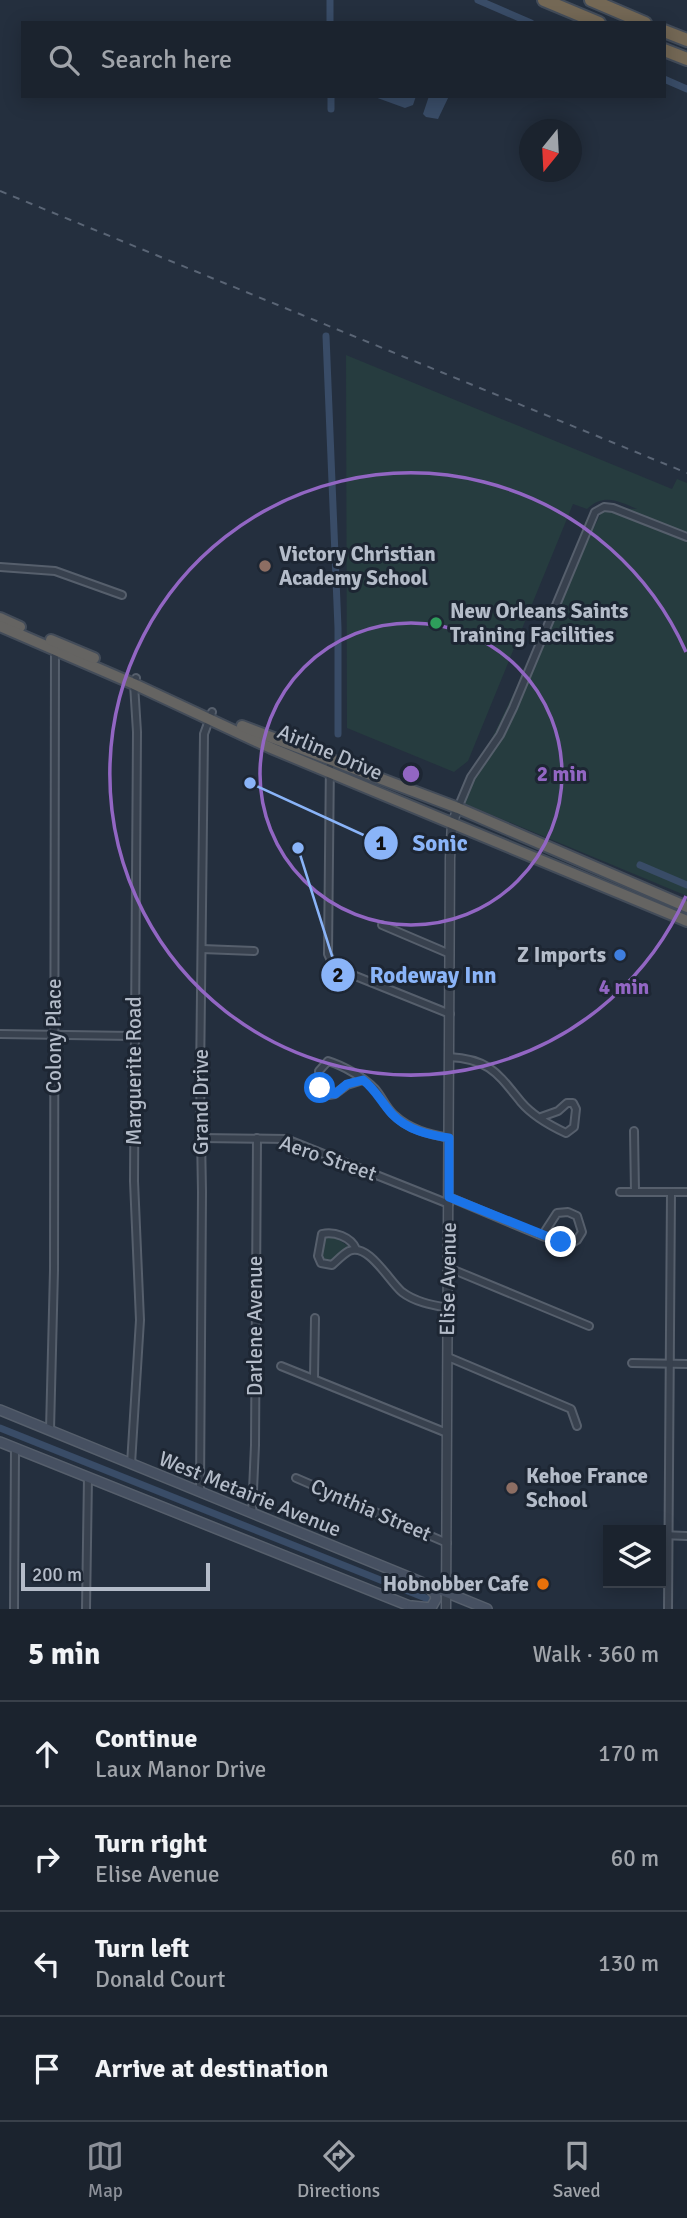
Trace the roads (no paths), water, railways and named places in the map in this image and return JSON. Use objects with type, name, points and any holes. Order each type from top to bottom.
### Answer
[{"type":"highway","points":[[544,0],[594,21]]},
{"type":"highway","points":[[591,0],[640,21]]},
{"type":"highway","points":[[666,32],[687,40]]},
{"type":"highway","points":[[666,51],[686,59]]},
{"type":"highway","name":"Airline Drive","points":[[0,618],[329,772],[687,921]]},
{"type":"highway","name":"Airline Drive","points":[[0,626],[56,645]]},
{"type":"highway","name":"Airline Drive","points":[[211,715],[458,808],[687,907]]},
{"type":"highway","points":[[611,889],[617,877]]},
{"type":"main road","name":"West Metairie Avenue","points":[[0,1410],[485,1608]]},
{"type":"main road","points":[[0,1442],[417,1609]]},
{"type":"main road","points":[[404,1604],[431,1608],[436,1599],[435,1594],[426,1584]]},
{"type":"main road","points":[[463,1609],[469,1606],[485,1608]]},
{"type":"street","points":[[458,808],[471,777],[500,736],[513,708],[595,512],[604,507],[613,508],[687,537]]},
{"type":"street","points":[[0,567],[55,570],[122,595]]},
{"type":"street","name":"Colony Place","points":[[50,1430],[54,1270],[56,645]]},
{"type":"street","name":"Marguerite Road","points":[[131,1464],[140,1320],[134,1181],[135,681]]},
{"type":"street","name":"Grand Drive","points":[[200,1492],[204,734],[211,715]]},
{"type":"street","points":[[330,760],[327,954],[338,968],[450,1014]]},
{"type":"street","name":"Elise Avenue","points":[[446,1609],[450,954],[452,824],[458,808]]},
{"type":"street","points":[[382,925],[450,954]]},
{"type":"street","points":[[202,949],[254,951]]},
{"type":"street","points":[[0,1034],[133,1036]]},
{"type":"street","points":[[449,1057],[482,1064],[496,1072],[527,1108],[550,1126],[566,1133],[574,1127],[576,1109],[573,1103],[567,1103],[551,1115],[541,1117]]},
{"type":"street","points":[[363,1080],[347,1084],[335,1094],[328,1095],[320,1088],[319,1071],[328,1061],[339,1064],[363,1080],[374,1089],[393,1114],[408,1126],[421,1132],[449,1138]]},
{"type":"street","points":[[634,1131],[635,1192]]},
{"type":"street","name":"Aero Street","points":[[201,1138],[286,1139],[542,1236],[569,1245],[577,1240],[582,1232],[577,1216],[568,1212],[557,1213],[542,1236]]},
{"type":"street","name":"Darlene Avenue","points":[[252,1513],[257,1138]]},
{"type":"street","points":[[620,1192],[687,1192]]},
{"type":"street","points":[[668,1609],[671,1192]]},
{"type":"street","points":[[356,1249],[348,1251],[332,1265],[321,1263],[318,1256],[322,1234],[340,1235],[353,1243],[356,1249],[370,1256],[390,1279],[412,1298],[448,1308]]},
{"type":"street","points":[[449,1268],[589,1326]]},
{"type":"street","points":[[314,1378],[315,1318]]},
{"type":"street","points":[[448,1357],[571,1409],[578,1426]]},
{"type":"street","points":[[632,1363],[687,1364]]},
{"type":"street","points":[[281,1366],[447,1433]]},
{"type":"street","points":[[14,1609],[15,1448]]},
{"type":"street","points":[[86,1609],[88,1477]]},
{"type":"street","name":"Cynthia Street","points":[[296,1478],[447,1543]]},
{"type":"street","points":[[666,1535],[687,1536]]},
{"type":"water","points":[[378,98],[415,98],[413,105],[405,108]]},
{"type":"water","points":[[428,98],[448,98],[438,119],[423,114]]},
{"type":"waterway","points":[[330,0],[330,21]]},
{"type":"waterway","points":[[478,0],[526,21]]},
{"type":"waterway","points":[[666,80],[687,89]]},
{"type":"waterway","points":[[331,98],[331,109]]},
{"type":"waterway","points":[[326,336],[338,628],[338,734]]},
{"type":"waterway","points":[[640,865],[687,885]]},
{"type":"waterway","points":[[0,1428],[428,1599]]},
{"type":"railway","points":[[0,191],[687,473]]},
{"type":"place","name":"Victory Christian Academy School","points":[[265,566]]},
{"type":"place","name":"New Orleans Saints Training Facilities","points":[[436,623]]},
{"type":"place","name":"Sonic","points":[[250,783]]},
{"type":"place","name":"Rodeway Inn","points":[[298,848]]},
{"type":"place","name":"Z Imports","points":[[620,955]]},
{"type":"place","name":"Kehoe France School","points":[[512,1488]]},
{"type":"place","name":"Hobnobber Cafe","points":[[543,1584]]}]
